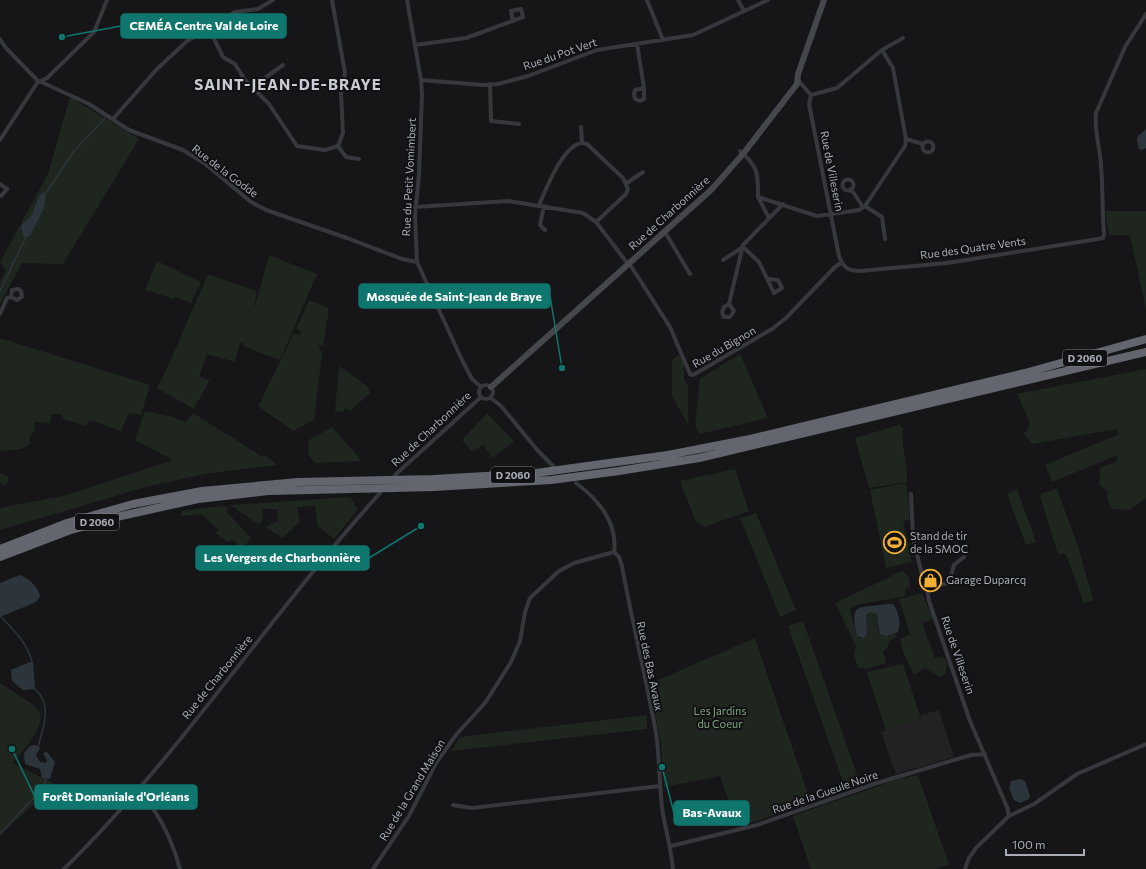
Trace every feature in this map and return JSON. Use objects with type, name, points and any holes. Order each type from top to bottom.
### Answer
[{"type":"highway","points":[[1025,372],[1146,339]]},
{"type":"highway","name":"D 2060","points":[[0,549],[101,513],[169,496],[268,484],[487,477],[627,462],[750,439],[1146,344]]},
{"type":"highway","name":"D 2060","points":[[0,557],[68,531],[112,518],[198,499],[268,491],[504,484],[559,479],[647,467],[760,444],[1146,352]]},
{"type":"highway","points":[[1095,364],[1146,355]]},
{"type":"street","points":[[0,140],[37,83],[43,81],[94,32],[107,0]]},
{"type":"street","points":[[113,119],[156,70],[181,46],[235,12],[258,9],[273,0]]},
{"type":"street","points":[[332,0],[345,73],[342,92],[343,133],[338,146]]},
{"type":"street","name":"Rue du Petit Vomimbert","points":[[407,0],[421,80],[421,151],[414,231],[417,262],[462,360],[472,379],[481,387]]},
{"type":"street","points":[[647,0],[663,40]]},
{"type":"street","points":[[738,0],[744,11]]},
{"type":"street","name":"Rue du Pot Vert","points":[[421,80],[490,84],[528,76],[597,50],[697,34],[708,27],[768,0]]},
{"type":"street","name":"Rue de Charbonnière","points":[[481,397],[479,393],[481,387],[485,385],[491,387],[711,190],[797,84],[798,74],[824,0]]},
{"type":"street","name":"Rue des Quatre Vents","points":[[846,268],[852,271],[860,271],[947,263],[1103,238],[1101,167],[1095,120],[1096,113],[1125,47],[1146,14]]},
{"type":"street","points":[[415,45],[466,38],[513,21]]},
{"type":"street","points":[[209,29],[223,57],[235,64],[252,86],[269,104],[297,146],[325,150],[338,146]]},
{"type":"street","points":[[798,80],[812,95],[840,87],[882,50],[903,38]]},
{"type":"street","name":"Rue de la Godde","points":[[0,39],[5,47],[37,80],[43,81],[89,104],[129,130],[183,150],[204,163],[251,202],[266,210],[402,259],[417,262]]},
{"type":"street","points":[[637,44],[644,88]]},
{"type":"street","points":[[758,197],[818,216],[859,210],[864,206],[905,146],[906,139],[893,68],[882,50]]},
{"type":"street","points":[[252,86],[283,65]]},
{"type":"street","points":[[490,84],[491,121],[519,124]]},
{"type":"street","name":"Rue de Villeserin","points":[[812,95],[809,104],[842,263],[846,268]]},
{"type":"street","points":[[581,127],[582,143]]},
{"type":"street","points":[[906,139],[923,144]]},
{"type":"street","points":[[545,230],[540,225],[541,205],[560,163],[574,146],[582,143],[587,144],[626,184],[628,189],[626,194],[596,222]]},
{"type":"street","points":[[338,146],[346,157],[359,159]]},
{"type":"street","points":[[742,152],[758,173],[758,197],[769,218]]},
{"type":"street","points":[[626,184],[642,172]]},
{"type":"street","points":[[0,184],[6,189],[1,196]]},
{"type":"street","points":[[852,189],[864,206],[882,217],[885,239]]},
{"type":"street","points":[[415,208],[508,201],[541,205],[586,214],[596,222],[629,263]]},
{"type":"street","points":[[723,260],[743,247],[783,204]]},
{"type":"street","points":[[665,232],[690,274]]},
{"type":"street","points":[[729,304],[739,257],[743,247]]},
{"type":"street","points":[[743,247],[759,262],[769,279]]},
{"type":"street","name":"Rue du Bignon","points":[[629,263],[670,328],[690,374],[693,375],[772,329],[786,318],[834,266],[842,263]]},
{"type":"street","points":[[0,314],[7,298],[11,297]]},
{"type":"street","points":[[491,387],[493,394],[491,398],[501,406],[539,452],[553,466]]},
{"type":"street","name":"Rue de Charbonnière","points":[[481,397],[484,399],[491,398]]},
{"type":"street","name":"Rue de Charbonnière","points":[[395,475],[481,397]]},
{"type":"street","name":"Rue des Bas Avaux","points":[[576,483],[590,493],[603,508],[613,529],[616,542],[614,552],[619,557],[622,566],[632,622],[656,733],[660,786],[664,816],[671,846],[673,869]]},
{"type":"street","name":"Rue de Charbonnière","points":[[64,869],[137,790],[227,683],[352,523],[380,493]]},
{"type":"street","name":"Rue de Villeserin","points":[[911,494],[914,549],[924,584],[927,587],[929,600],[968,713],[1009,816]]},
{"type":"street","name":"Rue de la Grand Maison","points":[[373,869],[409,816],[436,762],[456,735],[485,703],[512,662],[520,641],[525,612],[530,598],[559,571],[574,563],[614,552]]},
{"type":"street","points":[[927,587],[949,583],[954,565],[964,557]]},
{"type":"street","points":[[965,869],[969,858],[976,848],[1009,816],[1034,804],[1077,774],[1146,744]]},
{"type":"street","name":"Rue de la Gueule Noire","points":[[671,846],[757,825],[877,783],[971,755],[985,754]]},
{"type":"street","points":[[453,805],[472,808],[660,786]]},
{"type":"street","points":[[137,790],[162,822],[170,838],[180,869]]},
{"type":"shaded area","points":[[1146,129],[1146,148],[1142,150],[1139,149],[1137,141],[1138,136]]},
{"type":"shaded area","points":[[43,192],[46,194],[44,208],[30,236],[24,237],[21,227],[23,223],[31,216]]},
{"type":"shaded area","points":[[20,575],[33,584],[38,590],[40,597],[36,602],[0,617],[0,583]]},
{"type":"shaded area","points":[[893,604],[897,610],[899,617],[898,632],[886,636],[880,634],[877,614],[870,612],[866,615],[867,633],[864,638],[857,636],[854,617],[855,612],[862,607]]},
{"type":"shaded area","points":[[33,662],[35,689],[23,690],[12,681],[11,670]]},
{"type":"shaded area","points":[[939,710],[954,757],[896,774],[881,732],[921,719],[921,715]]},
{"type":"shaded area","points":[[35,745],[40,748],[36,755],[40,762],[46,763],[47,760],[43,754],[46,751],[55,762],[50,779],[42,778],[40,769],[25,764],[24,753],[30,746]]},
{"type":"shaded area","points":[[1020,779],[1025,781],[1030,796],[1029,799],[1020,803],[1014,800],[1009,788],[1011,781]]},
{"type":"green space","points":[[70,97],[139,139],[63,264],[22,263],[0,304],[0,282],[6,271],[0,262],[48,174]]},
{"type":"green space","points":[[1105,211],[1146,211],[1146,310],[1130,235],[1109,235]]},
{"type":"green space","points":[[269,255],[317,274],[280,360],[243,346],[243,343],[240,343],[235,362],[207,354],[199,377],[210,380],[194,409],[157,388],[208,274],[257,291],[255,306]]},
{"type":"green space","points":[[157,261],[201,282],[191,303],[175,297],[174,299],[145,290]]},
{"type":"green space","points":[[309,300],[329,308],[323,346],[318,345],[322,353],[314,420],[293,431],[258,406],[294,333],[300,335],[301,331],[296,329]]},
{"type":"green space","points":[[0,338],[150,385],[141,415],[129,413],[121,431],[90,420],[86,426],[63,419],[62,414],[52,414],[50,423],[35,422],[34,432],[29,437],[31,444],[21,449],[0,451]]},
{"type":"green space","points":[[740,354],[768,418],[699,434],[695,425],[700,379]]},
{"type":"green space","points":[[679,355],[684,363],[684,380],[688,385],[688,424],[672,396],[672,360]]},
{"type":"green space","points":[[339,366],[367,386],[370,393],[350,411],[345,408],[343,412],[335,411]]},
{"type":"green space","points":[[1146,369],[1146,498],[1130,510],[1112,509],[1108,501],[1107,491],[1099,484],[1100,468],[1117,461],[1118,455],[1052,482],[1045,465],[1119,434],[1116,429],[1032,444],[1023,433],[1028,430],[1030,423],[1017,394]]},
{"type":"green space","points":[[145,411],[173,417],[186,422],[193,413],[261,456],[266,455],[277,465],[204,474],[146,487],[0,530],[0,508],[67,495],[173,460],[135,440]]},
{"type":"green space","points":[[487,413],[514,441],[493,458],[483,445],[472,452],[462,440]]},
{"type":"green space","points":[[899,425],[903,429],[907,482],[869,488],[855,438]]},
{"type":"green space","points":[[332,427],[362,461],[315,463],[308,454],[309,440]]},
{"type":"green space","points":[[735,469],[749,511],[704,527],[696,522],[680,481]]},
{"type":"green space","points":[[0,473],[9,477],[6,485],[0,483]]},
{"type":"green space","name":"Stand de tir de la SMOC","points":[[906,483],[910,508],[909,520],[903,521],[912,562],[886,568],[870,490]]},
{"type":"green space","points":[[1017,489],[1036,542],[1026,545],[1007,494]]},
{"type":"green space","points":[[1057,489],[1079,549],[1093,600],[1084,604],[1066,554],[1058,554],[1040,497],[1042,493]]},
{"type":"green space","points":[[350,497],[358,509],[334,539],[318,526],[315,506],[297,507],[300,521],[283,538],[265,527],[278,521],[277,509],[262,509],[263,517],[260,525],[230,505]]},
{"type":"green space","points":[[222,506],[229,508],[226,511],[251,538],[242,549],[233,540],[228,542],[215,533],[219,530],[201,514],[180,516],[182,511]]},
{"type":"green space","points":[[756,513],[796,610],[780,617],[740,518]]},
{"type":"green space","points":[[902,571],[908,575],[910,581],[910,586],[905,589],[906,596],[855,605],[850,610],[857,636],[860,638],[867,633],[866,615],[872,612],[877,614],[880,634],[886,636],[895,633],[897,637],[889,641],[888,648],[883,651],[886,663],[866,669],[858,667],[854,656],[856,646],[835,603]]},
{"type":"green space","points":[[922,593],[933,619],[922,623],[935,658],[944,657],[947,663],[945,675],[940,677],[925,668],[914,675],[904,654],[900,639],[910,634],[899,599]]},
{"type":"green space","points":[[803,621],[860,783],[846,790],[788,626]]},
{"type":"green space","name":"Les Jardins du Coeur","points":[[755,638],[811,803],[738,827],[720,776],[664,787],[661,744],[649,684]]},
{"type":"green space","points":[[903,664],[921,719],[886,731],[867,672]]},
{"type":"green space","points":[[0,683],[31,703],[38,710],[40,716],[40,723],[37,730],[12,763],[53,783],[32,806],[0,835]]},
{"type":"green space","points":[[647,715],[647,729],[451,751],[460,737]]},
{"type":"green space","points":[[918,775],[949,865],[934,869],[811,869],[793,816],[898,779]]},
{"type":"waterway","points":[[46,193],[75,150],[105,118]]},
{"type":"waterway","points":[[0,291],[26,237]]},
{"type":"waterway","points":[[1,617],[16,632],[24,643],[32,662]]},
{"type":"waterway","points":[[35,689],[41,695],[45,709],[44,725],[38,747]]},
{"type":"waterway","points":[[0,834],[42,789],[46,779]]},
{"type":"place","name":"CEMÉA Centre Val de Loire","points":[[62,37]]},
{"type":"place","name":"Mosquée de Saint-Jean de Braye","points":[[562,368]]},
{"type":"place","name":"Les Vergers de Charbonnière","points":[[421,526]]},
{"type":"place","name":"Stand de tir de la SMOC","points":[[894,542]]},
{"type":"place","name":"Garage Duparcq","points":[[931,580]]},
{"type":"place","name":"Forêt Domaniale d'Orléans","points":[[12,749]]},
{"type":"place","name":"Bas-Avaux","points":[[662,767]]},
{"type":"district","name":"SAINT-JEAN-DE-BRAYE","points":[[288,85]]}]
